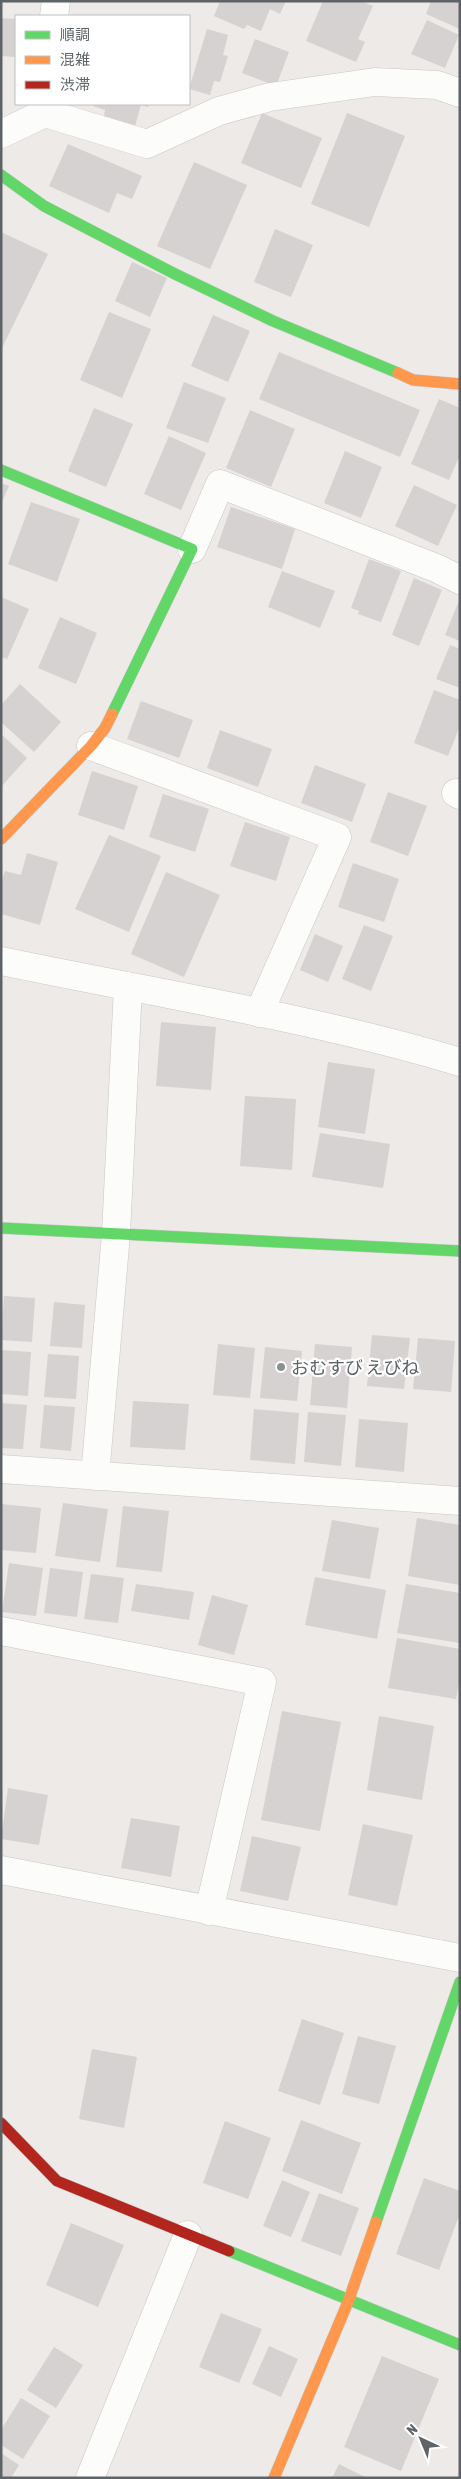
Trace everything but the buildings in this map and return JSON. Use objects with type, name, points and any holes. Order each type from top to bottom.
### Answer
[{"type":"street","points":[[54,15],[56,1]]},
{"type":"street","points":[[1,134],[45,108],[147,144],[219,111],[270,97],[375,82],[437,85],[460,93]]},
{"type":"street","points":[[1,175],[44,206],[175,274],[273,321],[413,380],[460,384]]},
{"type":"street","points":[[1,470],[192,549]]},
{"type":"street","points":[[1,839],[91,746],[105,728],[192,549],[220,484],[436,568],[460,580]]},
{"type":"street","points":[[91,746],[337,837],[259,1013]]},
{"type":"street","points":[[1,961],[259,1013],[415,1049],[460,1062]]},
{"type":"street","points":[[95,1476],[116,1234],[128,987]]},
{"type":"street","points":[[1,1228],[460,1251]]},
{"type":"street","points":[[1,1469],[460,1501]]},
{"type":"street","points":[[1,1631],[262,1682],[209,1911]]},
{"type":"street","points":[[1,1870],[460,1958]]},
{"type":"street","points":[[274,2478],[348,2302],[460,1982]]},
{"type":"street","points":[[1,2123],[57,2181],[348,2302],[460,2345]]},
{"type":"street","points":[[90,2478],[188,2235]]},
{"type":"traffic: fast","points":[[1,175],[44,206],[175,274],[273,321],[398,373]]},
{"type":"traffic: fast","points":[[1,470],[192,549],[112,714]]},
{"type":"traffic: fast","points":[[1,1228],[460,1251]]},
{"type":"traffic: fast","points":[[376,2222],[460,1982]]},
{"type":"traffic: fast","points":[[229,2251],[460,2345]]},
{"type":"traffic: slow","points":[[398,373],[413,380],[460,384]]},
{"type":"traffic: slow","points":[[1,839],[91,746],[105,728],[112,714]]},
{"type":"traffic: slow","points":[[274,2478],[348,2302],[376,2222]]},
{"type":"traffic: jam","points":[[1,2123],[57,2181],[229,2251]]},
{"type":"place","name":"おむすび えびね","points":[[281,1367]]}]
